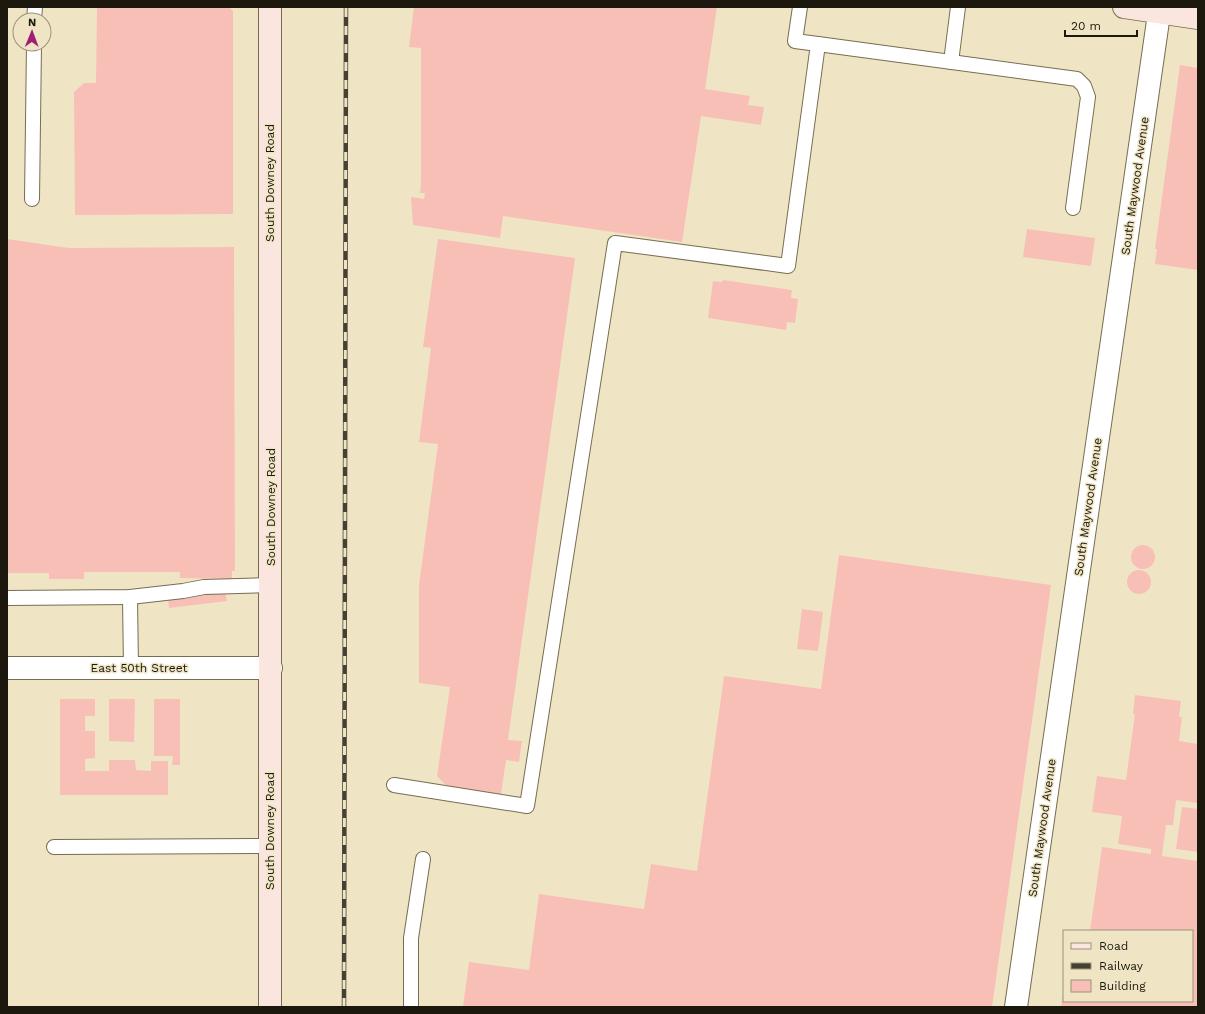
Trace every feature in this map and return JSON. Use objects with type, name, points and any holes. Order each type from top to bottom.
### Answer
[{"type":"main road","name":"South Downey Road","points":[[270,7],[270,1007]]},
{"type":"main road","points":[[1124,7],[1160,10],[1198,18]]},
{"type":"street","name":"South Maywood Avenue","points":[[1016,1007],[1160,10]]},
{"type":"street","name":"East 50th Street","points":[[7,668],[271,668]]},
{"type":"lane","points":[[800,7],[795,41],[1077,79],[1084,86],[1088,97],[1073,208]]},
{"type":"lane","points":[[951,62],[958,7]]},
{"type":"lane","points":[[394,785],[527,806],[615,243],[788,266],[818,44]]},
{"type":"lane","points":[[32,199],[34,52]]},
{"type":"lane","points":[[7,598],[130,597],[183,591],[204,586],[271,585]]},
{"type":"lane","points":[[130,597],[131,668]]},
{"type":"lane","points":[[54,848],[270,846]]},
{"type":"lane","points":[[412,1007],[411,938],[423,859]]},
{"type":"building","points":[[97,7],[229,7],[233,11],[233,214],[75,215],[74,92],[84,83],[96,83]]},
{"type":"building","points":[[414,7],[717,7],[705,89],[750,96],[748,105],[764,107],[761,125],[701,116],[682,242],[503,216],[500,238],[413,225],[411,197],[424,199],[425,193],[420,193],[421,48],[409,47]]},
{"type":"building","points":[[1180,65],[1198,68],[1198,270],[1155,264],[1157,249],[1155,249]]},
{"type":"building","points":[[1027,229],[1095,238],[1091,266],[1023,257]]},
{"type":"building","points":[[7,239],[69,248],[234,247],[235,571],[232,571],[232,579],[180,578],[180,572],[84,572],[84,579],[49,579],[49,573],[7,573]]},
{"type":"building","points":[[438,239],[575,258],[508,740],[522,741],[519,762],[506,760],[501,794],[451,788],[451,786],[446,785],[437,776],[450,687],[419,683],[419,585],[438,444],[419,442],[431,348],[423,347]]},
{"type":"building","points":[[723,280],[792,290],[791,298],[798,299],[795,323],[787,322],[786,330],[708,318],[713,281],[722,282]]},
{"type":"building","points":[[1143,545],[1148,546],[1154,552],[1154,562],[1148,568],[1143,569],[1138,568],[1132,562],[1131,557],[1132,552],[1138,546]]},
{"type":"building","points":[[839,555],[1051,585],[992,1007],[463,1007],[469,962],[529,970],[539,894],[644,909],[651,864],[697,871],[724,676],[821,689]]},
{"type":"building","points":[[1139,570],[1144,571],[1150,577],[1150,587],[1144,593],[1139,594],[1134,593],[1128,587],[1127,582],[1128,577],[1134,571]]},
{"type":"building","points":[[225,591],[227,601],[169,608],[168,598]]},
{"type":"building","points":[[802,609],[823,612],[818,651],[797,649]]},
{"type":"building","points":[[1135,695],[1181,701],[1179,717],[1182,717],[1179,741],[1198,744],[1198,803],[1176,800],[1173,825],[1166,825],[1162,856],[1198,861],[1198,1007],[1061,1007],[1063,993],[1063,1002],[1193,1002],[1193,930],[1090,930],[1102,847],[1151,854],[1151,849],[1118,844],[1122,816],[1092,812],[1097,776],[1126,780],[1135,714],[1133,714]]},
{"type":"building","points":[[60,699],[95,699],[95,716],[85,716],[85,731],[95,731],[95,758],[85,759],[85,771],[109,771],[109,760],[135,760],[136,770],[151,771],[151,761],[168,761],[168,795],[60,795]]},
{"type":"building","points":[[109,699],[135,699],[134,742],[109,741]]},
{"type":"building","points":[[154,699],[180,699],[180,765],[172,765],[173,756],[154,756]]},
{"type":"building","points":[[1182,807],[1198,809],[1198,852],[1176,849]]},
{"type":"railway","points":[[344,1007],[346,7]]}]
